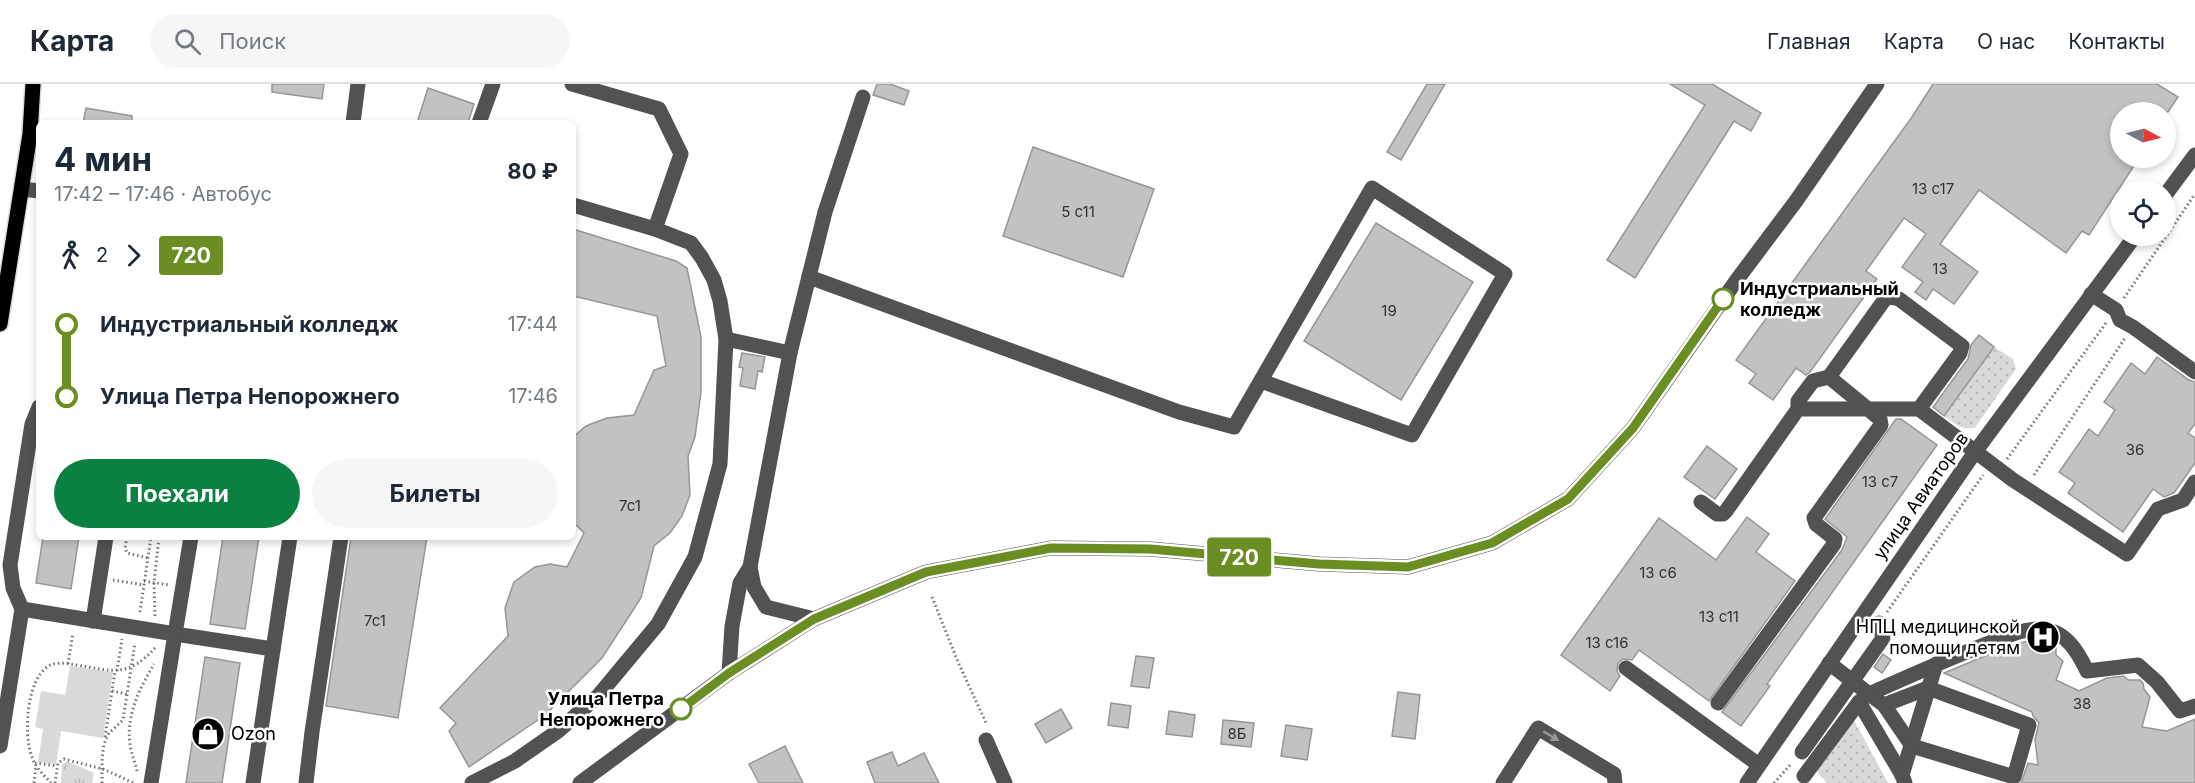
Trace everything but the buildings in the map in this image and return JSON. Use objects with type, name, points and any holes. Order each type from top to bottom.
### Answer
[{"type":"main road","points":[[0,324],[5,262],[22,189],[30,134],[33,84]]},
{"type":"street","points":[[352,120],[358,84]]},
{"type":"street","points":[[480,120],[493,84]]},
{"type":"street","points":[[572,84],[659,109],[681,154],[655,230]]},
{"type":"street","points":[[580,783],[729,673],[814,619],[926,572],[1051,548],[1150,549],[1319,564],[1408,567],[1492,543],[1568,499],[1633,428],[1877,84]]},
{"type":"street","points":[[729,673],[732,626],[740,583],[750,567],[790,353],[825,212],[863,97]]},
{"type":"street","points":[[2176,181],[2195,155]]},
{"type":"street","points":[[809,277],[1179,412],[1234,427],[1372,188],[1505,274],[1412,435],[1261,381]]},
{"type":"street","points":[[22,189],[36,191]]},
{"type":"street","points":[[472,783],[515,761],[558,731],[598,696],[658,624],[695,557],[720,464],[726,339],[714,280],[702,258],[691,243],[576,206]]},
{"type":"street","name":"улица Авиаторов","points":[[1747,783],[1975,452],[2127,246]]},
{"type":"street","points":[[2091,294],[2116,310],[2120,320],[2195,372]]},
{"type":"street","points":[[1701,502],[1718,514],[1726,511],[1798,409],[1798,401],[1813,381],[1829,376],[1885,299],[1895,297],[1962,346],[1919,409]]},
{"type":"street","points":[[726,339],[790,353]]},
{"type":"street","points":[[1718,703],[1834,544],[1835,539],[1816,524],[1814,518],[1881,425],[1880,419],[1829,376]]},
{"type":"street","points":[[1798,409],[1919,409],[2025,488],[2127,554],[2158,509],[2183,500],[2195,482]]},
{"type":"street","points":[[0,746],[22,609],[13,588],[10,565],[32,424],[36,414]]},
{"type":"street","points":[[93,621],[106,540]]},
{"type":"street","points":[[140,783],[175,634],[191,540]]},
{"type":"street","points":[[253,783],[290,540]]},
{"type":"street","points":[[306,783],[341,540]]},
{"type":"street","points":[[750,567],[754,587],[766,607],[814,619]]},
{"type":"street","points":[[22,609],[273,649]]},
{"type":"street","points":[[1802,752],[1883,638],[1879,623]]},
{"type":"street","points":[[1804,776],[1864,698],[1936,663],[2017,633],[2043,629],[2064,637],[2077,650],[2087,671],[2138,665],[2157,682],[2180,711],[2195,706]]},
{"type":"street","points":[[1829,663],[1852,682],[1864,698],[1903,779]]},
{"type":"street","points":[[1903,779],[1936,663]]},
{"type":"street","points":[[1626,668],[1759,765]]},
{"type":"street","points":[[1864,698],[1884,705],[1912,746],[2014,777],[2030,725],[1928,688],[1884,705]]},
{"type":"street","points":[[1503,783],[1538,728],[1614,774],[1615,783]]},
{"type":"street","points":[[986,740],[1005,783]]},
{"type":"path","points":[[1879,623],[2116,310],[2195,194]]},
{"type":"path","points":[[2025,488],[2133,327]]},
{"type":"path","points":[[126,540],[127,553],[148,558]]},
{"type":"path","points":[[102,783],[102,760],[112,691],[116,671],[144,583],[151,540]]},
{"type":"path","points":[[155,630],[154,582],[159,540]]},
{"type":"path","points":[[100,578],[154,582],[183,587]]},
{"type":"path","points":[[932,597],[957,662],[987,725],[986,740]]},
{"type":"path","points":[[68,664],[75,618]]},
{"type":"path","points":[[104,744],[109,733],[123,720],[131,669],[130,627]]},
{"type":"path","points":[[34,783],[35,764],[27,735],[31,699],[39,678],[48,667],[56,663],[116,671],[131,669],[157,646],[154,664],[139,690],[130,723],[130,746],[137,774]]},
{"type":"path","points":[[112,691],[127,694]]},
{"type":"path","points":[[1774,783],[1802,752]]},
{"type":"path","points":[[53,783],[57,766],[61,760],[68,759],[140,783]]},
{"type":"path","points":[[35,764],[57,766]]},
{"type":"path","points":[[35,764],[53,783]]},
{"type":"green space","points":[[1994,347],[2013,359],[2016,369],[1975,428],[1958,426],[1944,416]]},
{"type":"green space","points":[[70,666],[113,672],[103,738],[61,731],[56,765],[38,762],[43,729],[35,727],[41,691],[65,695]]},
{"type":"green space","points":[[1854,720],[1888,783],[1827,783],[1814,768]]},
{"type":"green space","points":[[67,761],[94,773],[92,783],[61,783],[62,765]]},
{"type":"bus line","name":"720","points":[[681,709],[729,673],[814,619],[926,572],[1051,548],[1150,549],[1319,564],[1408,567],[1492,543],[1568,499],[1633,428],[1723,299]]},
{"type":"place","name":"Индустриальный колледж","points":[[1723,299]]},
{"type":"place","name":"НПЦ медицинской помощи детям","points":[[2043,637]]},
{"type":"place","name":"Улица Петра Непорожнего","points":[[681,709]]},
{"type":"place","name":"Ozon","points":[[208,734]]}]
